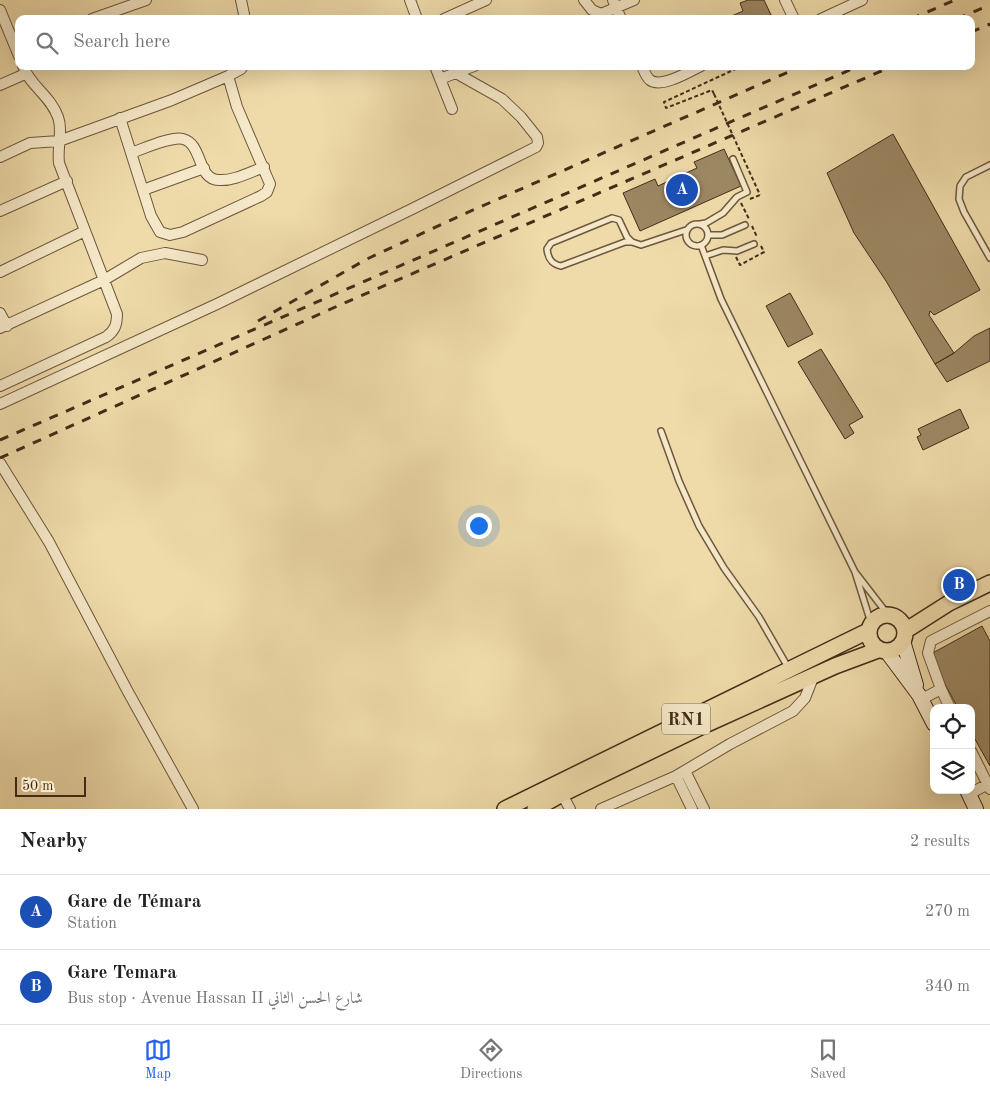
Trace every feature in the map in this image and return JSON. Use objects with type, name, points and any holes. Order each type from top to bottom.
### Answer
[{"type":"main road","name":"RN1","points":[[899,627],[990,583]]},
{"type":"main road","name":"RN1","points":[[505,809],[789,669],[870,627],[882,616],[899,627]]},
{"type":"main road","points":[[870,627],[870,642],[883,651],[921,697]]},
{"type":"main road","name":"RN1","points":[[535,809],[707,724],[814,675],[897,648],[899,627]]},
{"type":"main road","points":[[899,627],[921,697],[930,716]]},
{"type":"main road","points":[[969,794],[976,809]]},
{"type":"street","points":[[113,0],[116,11]]},
{"type":"street","points":[[104,15],[146,0]]},
{"type":"street","points":[[240,0],[244,15]]},
{"type":"street","points":[[410,0],[416,15]]},
{"type":"street","points":[[453,15],[486,0]]},
{"type":"street","points":[[584,0],[592,10],[601,14],[615,4],[634,0]]},
{"type":"street","points":[[786,0],[792,15]]},
{"type":"street","points":[[830,15],[862,0]]},
{"type":"street","points":[[0,10],[3,24],[15,40]]},
{"type":"street","points":[[0,85],[24,70],[54,106],[61,127],[58,141],[59,163],[117,314],[116,325],[111,333],[79,350],[0,386]]},
{"type":"street","points":[[0,157],[30,143],[58,141],[172,100],[239,70]]},
{"type":"street","points":[[437,70],[452,109]]},
{"type":"street","points":[[440,79],[464,70]]},
{"type":"street","points":[[644,70],[647,78],[660,83],[692,70]]},
{"type":"street","points":[[0,404],[226,300],[536,147],[538,143],[537,137],[512,107],[502,99],[456,73]]},
{"type":"street","points":[[120,118],[151,216],[160,232],[170,234],[183,232],[249,202],[267,192],[270,184],[237,107],[228,76]]},
{"type":"street","points":[[131,152],[168,141],[183,139],[192,145],[207,174],[217,180],[229,180],[264,167]]},
{"type":"street","points":[[143,190],[204,168]]},
{"type":"street","points":[[0,211],[67,182]]},
{"type":"street","points":[[0,272],[85,231]]},
{"type":"street","points":[[0,313],[3,327],[104,280],[141,258],[165,253],[202,260]]},
{"type":"street","points":[[0,463],[49,542],[193,809]]},
{"type":"street","points":[[948,704],[928,652],[929,644],[934,638],[990,611]]},
{"type":"street","points":[[601,809],[681,774],[730,744],[793,711],[805,698],[814,675]]},
{"type":"street","points":[[921,697],[941,689]]},
{"type":"street","points":[[975,759],[989,785],[975,790]]},
{"type":"street","points":[[681,774],[692,809]]},
{"type":"street","points":[[681,774],[704,809]]},
{"type":"street","points":[[562,794],[570,809]]},
{"type":"lane","points":[[632,242],[625,242],[561,266],[553,264],[548,253],[548,246],[551,243],[612,218],[619,220],[627,237],[639,245],[644,245],[686,230],[695,224],[706,223],[722,213],[737,197],[748,192],[733,159]]},
{"type":"lane","points":[[990,165],[966,176],[960,186],[959,199],[964,212],[990,258]]},
{"type":"lane","points":[[686,230],[687,240],[690,244],[695,246],[701,245],[705,242],[708,235],[705,227],[700,224]]},
{"type":"lane","points":[[708,235],[722,235],[745,225]]},
{"type":"lane","points":[[705,256],[723,250],[733,251],[754,244]]},
{"type":"lane","points":[[701,245],[721,299],[855,572],[870,627]]},
{"type":"lane","points":[[661,430],[679,481],[699,526],[724,568],[759,618],[789,669]]},
{"type":"lane","points":[[855,572],[899,627]]},
{"type":"path","points":[[733,70],[664,102],[666,108],[712,90],[760,195],[750,199]]},
{"type":"path","points":[[733,251],[740,265],[764,252],[741,203]]},
{"type":"building","points":[[748,0],[764,0],[771,15],[734,15],[743,11],[740,3]]},
{"type":"building","points":[[893,134],[980,290],[934,315],[930,311],[929,315],[954,353],[935,364],[886,281],[854,233],[827,173]]},
{"type":"building","points":[[724,149],[741,186],[640,231],[623,193],[655,179],[658,186],[697,168],[694,162]]},
{"type":"building","points":[[790,293],[813,334],[788,347],[766,306]]},
{"type":"building","points":[[990,328],[990,361],[947,382],[935,364],[954,353],[974,336]]},
{"type":"building","points":[[821,349],[863,417],[849,425],[854,433],[845,439],[798,362]]},
{"type":"building","points":[[960,409],[969,428],[923,450],[917,437],[921,435],[918,429]]},
{"type":"building","points":[[982,626],[990,641],[990,766],[975,739],[975,704],[956,704],[929,655]]},
{"type":"railway","points":[[920,15],[955,0]]},
{"type":"railway","points":[[966,15],[990,5]]},
{"type":"railway","points":[[975,30],[990,24]]},
{"type":"railway","points":[[258,321],[367,259],[464,214],[793,70]]},
{"type":"railway","points":[[0,440],[850,70]]},
{"type":"railway","points":[[0,458],[342,304],[884,70]]},
{"type":"place","name":"Gare de Témara","points":[[682,190]]},
{"type":"place","name":"Gare Temara","points":[[959,585]]}]
